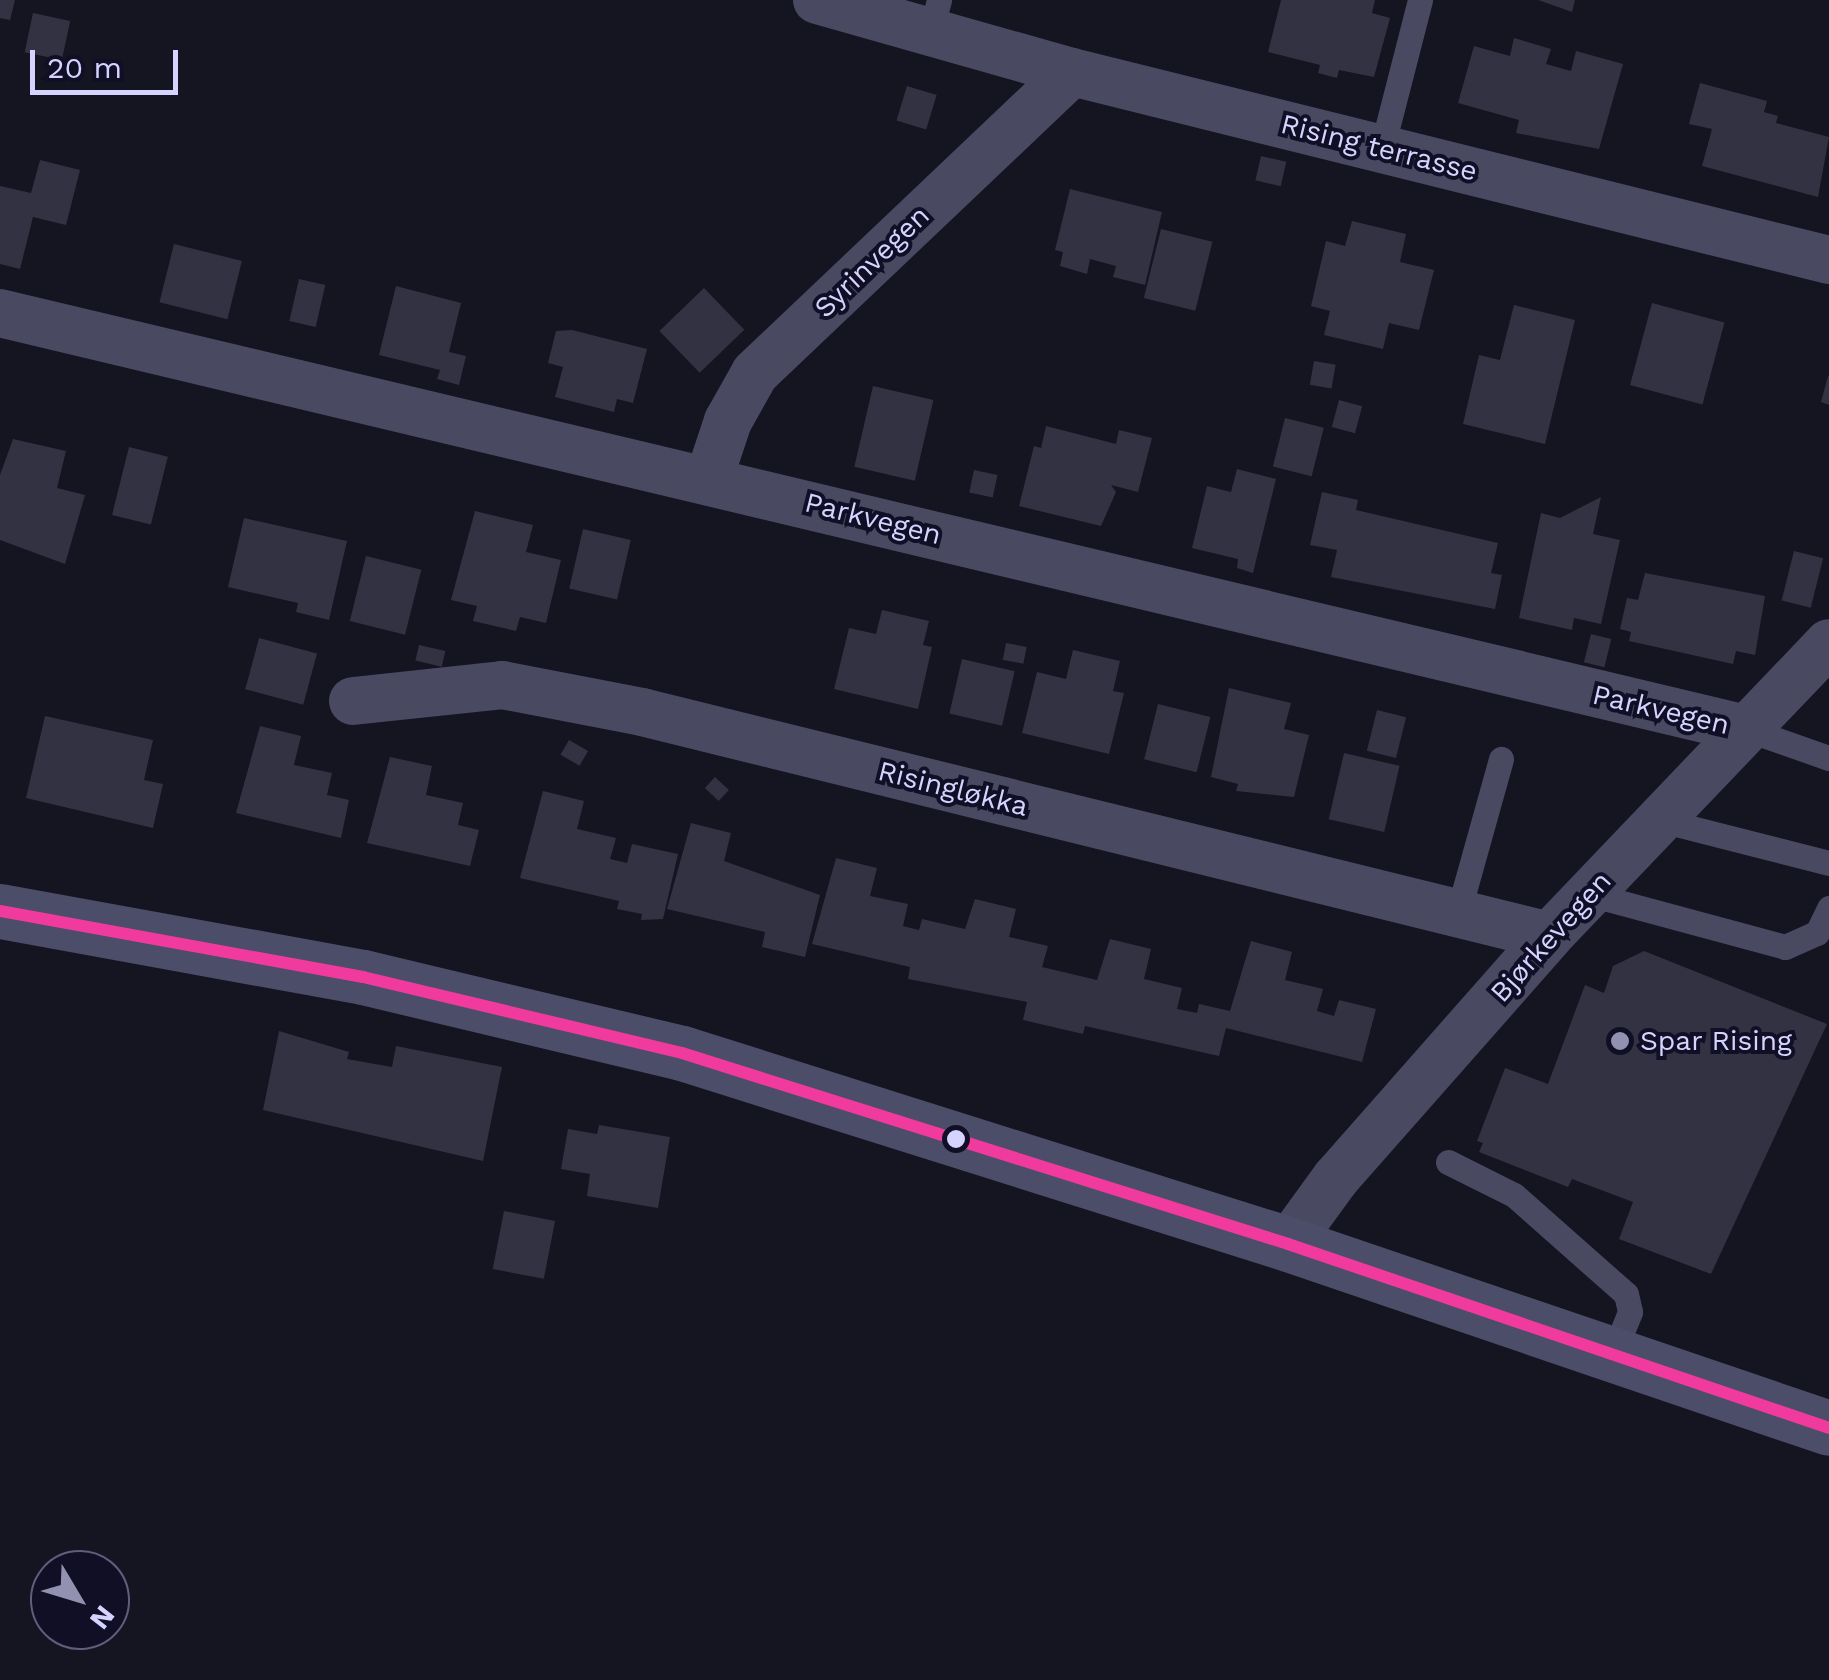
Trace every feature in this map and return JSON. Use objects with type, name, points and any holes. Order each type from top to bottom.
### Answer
[{"type":"main road","points":[[0,911],[363,976],[682,1053],[1288,1244],[1829,1428]]},
{"type":"street","name":"Rising terrasse","points":[[817,0],[935,15],[1072,72],[1829,259]]},
{"type":"street","name":"Syrinvegen","points":[[709,478],[728,421],[755,373],[1072,72]]},
{"type":"street","name":"Parkvegen","points":[[0,313],[709,478],[1746,729]]},
{"type":"street","name":"Bjørkevegen","points":[[1288,1244],[1336,1178],[1549,936],[1829,642]]},
{"type":"street","name":"Risingløkka","points":[[352,701],[502,685],[642,712],[1549,936]]},
{"type":"lane","points":[[1382,148],[1420,0]]},
{"type":"lane","points":[[1746,729],[1829,758]]},
{"type":"lane","points":[[1458,913],[1501,759]]},
{"type":"lane","points":[[1660,820],[1829,863]]},
{"type":"lane","points":[[1589,894],[1785,947],[1816,934],[1829,908]]},
{"type":"lane","points":[[1448,1162],[1514,1195],[1626,1294],[1630,1312],[1613,1354]]},
{"type":"building","points":[[0,0],[15,0],[10,20],[0,18]]},
{"type":"building","points":[[1281,0],[1375,0],[1372,13],[1390,18],[1374,77],[1339,70],[1337,78],[1318,73],[1320,65],[1268,52]]},
{"type":"building","points":[[1538,0],[1575,0],[1572,12]]},
{"type":"building","points":[[33,13],[70,21],[62,60],[25,52]]},
{"type":"building","points":[[1514,38],[1551,49],[1546,64],[1571,71],[1576,51],[1623,64],[1599,149],[1516,133],[1519,120],[1458,103],[1474,46],[1510,56]]},
{"type":"building","points":[[1700,83],[1767,101],[1764,112],[1778,116],[1776,123],[1829,137],[1818,197],[1702,166],[1712,129],[1689,124]]},
{"type":"building","points":[[907,86],[937,95],[926,129],[896,120]]},
{"type":"building","points":[[1261,156],[1286,162],[1281,186],[1255,180]]},
{"type":"building","points":[[40,160],[80,170],[66,225],[33,217],[20,269],[0,264],[0,186],[31,193]]},
{"type":"building","points":[[1070,189],[1162,212],[1145,285],[1113,277],[1116,266],[1090,259],[1087,274],[1060,266],[1063,252],[1055,250]]},
{"type":"building","points":[[1352,221],[1406,234],[1400,262],[1434,270],[1419,330],[1389,323],[1383,349],[1324,335],[1330,311],[1311,306],[1326,241],[1345,246]]},
{"type":"building","points":[[1161,229],[1212,242],[1195,311],[1144,298]]},
{"type":"building","points":[[174,244],[242,261],[227,319],[159,302]]},
{"type":"building","points":[[299,279],[325,285],[316,327],[289,321]]},
{"type":"building","points":[[396,286],[461,303],[449,352],[466,356],[459,385],[437,379],[440,370],[379,355]]},
{"type":"building","points":[[704,288],[744,330],[700,373],[659,331]]},
{"type":"building","points":[[1652,303],[1724,322],[1702,405],[1630,385]]},
{"type":"building","points":[[1514,305],[1575,320],[1545,444],[1463,424],[1479,355],[1500,360]]},
{"type":"building","points":[[572,330],[647,349],[633,403],[617,399],[614,412],[555,397],[563,367],[548,363],[556,331]]},
{"type":"building","points":[[1314,361],[1336,365],[1331,388],[1310,385]]},
{"type":"building","points":[[1829,376],[1829,405],[1821,402]]},
{"type":"building","points":[[873,386],[933,400],[915,481],[854,467]]},
{"type":"building","points":[[1339,400],[1362,406],[1355,433],[1332,427]]},
{"type":"building","points":[[1285,418],[1324,428],[1312,476],[1273,467]]},
{"type":"building","points":[[1046,426],[1116,444],[1119,430],[1152,438],[1138,492],[1111,485],[1116,492],[1101,526],[1019,506],[1034,446],[1041,448]]},
{"type":"building","points":[[13,439],[66,451],[57,488],[85,495],[65,564],[0,540],[0,475]]},
{"type":"building","points":[[129,447],[168,457],[151,525],[112,515]]},
{"type":"building","points":[[1237,469],[1276,479],[1253,573],[1237,568],[1238,559],[1192,548],[1207,486],[1231,492]]},
{"type":"building","points":[[974,470],[997,475],[993,497],[969,492]]},
{"type":"building","points":[[1322,492],[1358,500],[1356,510],[1498,543],[1491,573],[1502,575],[1495,609],[1331,577],[1337,550],[1310,545]]},
{"type":"building","points":[[1601,497],[1593,534],[1620,540],[1601,624],[1574,618],[1572,630],[1519,618],[1541,513],[1560,518]]},
{"type":"building","points":[[475,511],[533,525],[526,552],[561,560],[546,623],[520,617],[516,631],[473,621],[477,606],[451,600]]},
{"type":"building","points":[[244,518],[347,541],[329,620],[296,612],[298,603],[228,587]]},
{"type":"building","points":[[583,529],[631,540],[617,599],[569,588]]},
{"type":"building","points":[[1794,551],[1823,558],[1811,608],[1782,600]]},
{"type":"building","points":[[366,556],[421,570],[405,635],[350,621]]},
{"type":"building","points":[[1645,573],[1765,596],[1755,655],[1736,651],[1733,664],[1629,641],[1631,632],[1620,629],[1627,598],[1638,600]]},
{"type":"building","points":[[882,610],[929,621],[923,645],[932,647],[918,709],[834,689],[849,628],[876,634]]},
{"type":"building","points":[[1591,634],[1611,639],[1604,667],[1584,662]]},
{"type":"building","points":[[259,638],[317,654],[303,705],[245,689]]},
{"type":"building","points":[[1006,643],[1027,647],[1023,664],[1003,660]]},
{"type":"building","points":[[419,645],[445,651],[442,667],[415,661]]},
{"type":"building","points":[[1073,650],[1120,661],[1113,691],[1124,693],[1109,754],[1022,733],[1037,672],[1066,679]]},
{"type":"building","points":[[962,659],[1015,671],[1002,726],[949,714]]},
{"type":"building","points":[[1229,688],[1291,703],[1284,729],[1309,735],[1294,797],[1236,791],[1238,784],[1211,777]]},
{"type":"building","points":[[1158,704],[1210,717],[1197,772],[1144,759]]},
{"type":"building","points":[[1377,710],[1406,717],[1396,758],[1367,751]]},
{"type":"building","points":[[45,716],[153,740],[144,780],[163,784],[153,828],[26,798]]},
{"type":"building","points":[[260,726],[301,736],[294,765],[332,773],[327,795],[349,800],[341,838],[236,813]]},
{"type":"building","points":[[569,740],[588,751],[580,766],[560,755]]},
{"type":"building","points":[[1344,753],[1400,766],[1384,832],[1329,819]]},
{"type":"building","points":[[390,757],[432,766],[426,795],[463,803],[458,825],[479,830],[470,866],[367,843]]},
{"type":"building","points":[[715,777],[729,790],[719,801],[705,788]]},
{"type":"building","points":[[543,791],[584,801],[577,829],[616,838],[610,859],[627,863],[632,844],[678,854],[663,919],[641,920],[642,914],[617,909],[619,901],[520,878]]},
{"type":"building","points":[[691,823],[731,833],[724,861],[820,895],[805,957],[762,947],[765,932],[667,909]]},
{"type":"building","points":[[836,858],[877,868],[870,896],[908,904],[903,926],[919,930],[922,919],[965,929],[975,899],[1016,909],[1009,937],[1048,946],[1042,967],[1097,980],[1110,939],[1151,949],[1144,979],[1182,988],[1177,1009],[1197,1013],[1199,1004],[1230,1011],[1251,941],[1292,952],[1285,980],[1323,989],[1317,1011],[1334,1016],[1339,1000],[1376,1009],[1362,1062],[1226,1028],[1219,1056],[1085,1026],[1083,1034],[1023,1020],[1027,1002],[908,979],[910,967],[812,944]]},
{"type":"building","points":[[1644,951],[1827,1024],[1711,1274],[1619,1239],[1633,1202],[1572,1179],[1568,1187],[1479,1152],[1483,1143],[1477,1141],[1505,1068],[1548,1084],[1585,985],[1604,993],[1613,966]]},
{"type":"building","points":[[279,1031],[349,1052],[347,1059],[392,1067],[396,1046],[502,1067],[483,1161],[263,1110]]},
{"type":"building","points":[[599,1125],[670,1137],[658,1208],[587,1196],[590,1174],[561,1169],[568,1129],[597,1134]]},
{"type":"building","points":[[504,1211],[555,1221],[544,1279],[493,1269]]},
{"type":"transit line","points":[[0,911],[363,977],[682,1053],[1288,1244],[1829,1428]]},
{"type":"place","name":"Spar Rising","points":[[1620,1041]]}]
